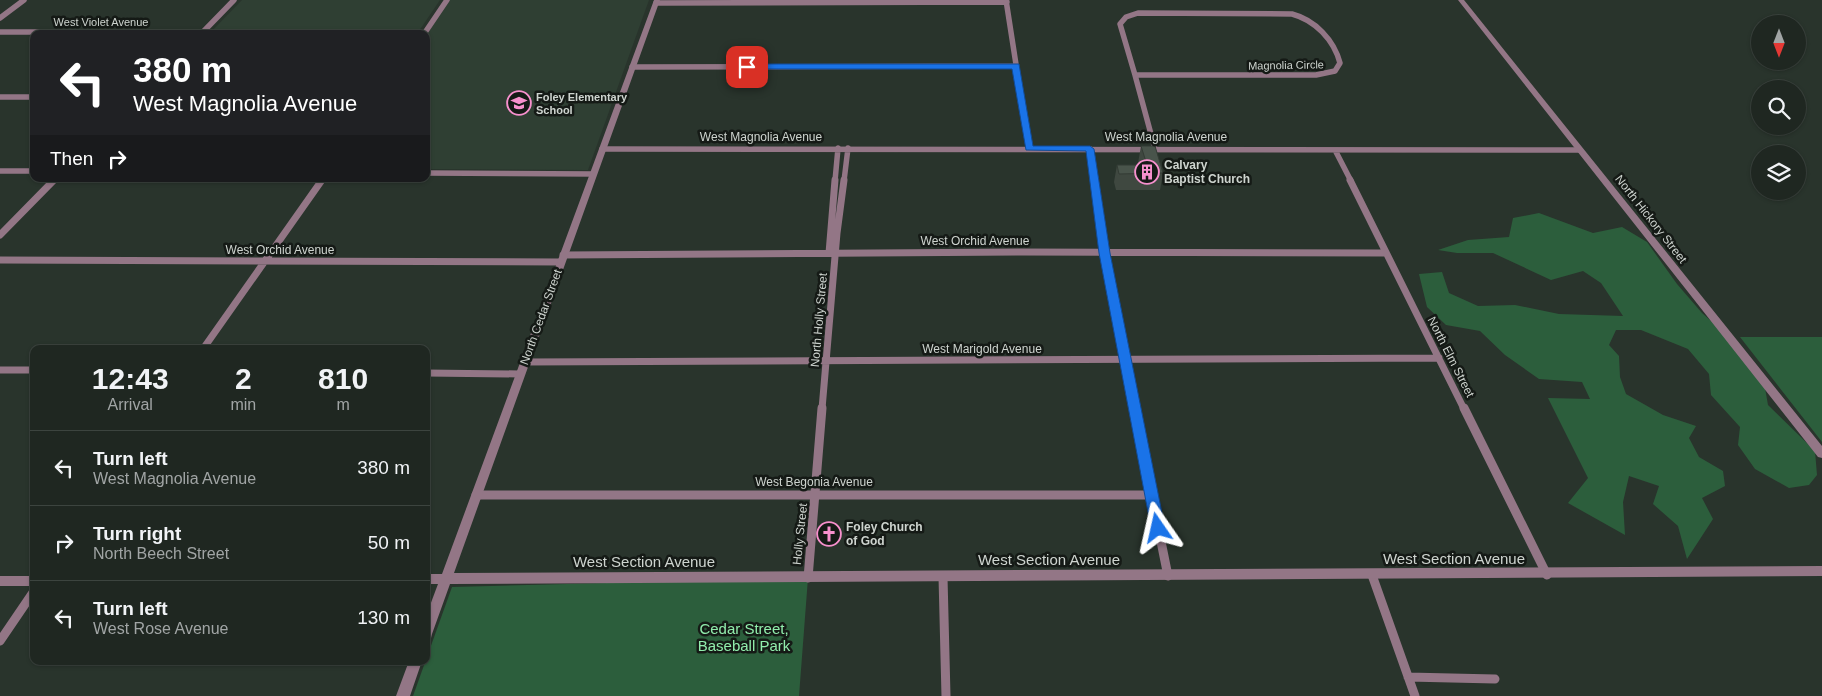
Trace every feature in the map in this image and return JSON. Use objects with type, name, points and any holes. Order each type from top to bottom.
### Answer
[{"type":"street","points":[[0,18],[24,0]]},
{"type":"street","points":[[205,30],[234,0]]},
{"type":"street","points":[[427,30],[446,0]]},
{"type":"street","name":"North Hickory Street","points":[[1461,0],[1822,454]]},
{"type":"street","points":[[656,1],[1006,1],[1029,148]]},
{"type":"street","name":"North Cedar Street","points":[[430,624],[656,1]]},
{"type":"street","name":"Magnolia Circle","points":[[1135,75],[1316,75],[1335,71],[1340,63],[1319,25],[1299,15],[1138,13],[1126,17],[1120,24],[1155,148]]},
{"type":"street","name":"West Violet Avenue","points":[[0,32],[30,32]]},
{"type":"street","points":[[632,67],[1016,66]]},
{"type":"street","points":[[0,97],[30,97]]},
{"type":"street","points":[[832,253],[838,148]]},
{"type":"street","name":"North Holly Street","points":[[816,494],[832,253],[848,148]]},
{"type":"street","name":"West Magnolia Avenue","points":[[602,149],[1155,148],[1580,150]]},
{"type":"street","points":[[1090,149],[1105,253],[1124,360],[1168,576]]},
{"type":"street","name":"North Elm Street","points":[[1335,150],[1547,575]]},
{"type":"street","points":[[0,171],[30,171]]},
{"type":"street","points":[[430,173],[593,174]]},
{"type":"street","points":[[0,235],[52,182]]},
{"type":"street","points":[[206,345],[263,261],[321,182]]},
{"type":"street","name":"West Orchid Avenue","points":[[0,260],[263,261],[832,253],[1386,253]]},
{"type":"street","name":"West Marigold Avenue","points":[[525,362],[1439,358]]},
{"type":"street","points":[[0,370],[30,370]]},
{"type":"street","points":[[430,373],[520,374]]},
{"type":"street","name":"Holly Street","points":[[808,578],[816,494]]},
{"type":"street","name":"West Begonia Avenue","points":[[476,495],[1151,495]]},
{"type":"street","name":"West Section Avenue","points":[[430,579],[1547,575],[1822,572]]},
{"type":"street","points":[[1372,575],[1415,696]]},
{"type":"street","points":[[943,577],[946,696]]},
{"type":"street","points":[[0,581],[30,581]]},
{"type":"street","points":[[0,641],[30,597]]},
{"type":"street","points":[[404,696],[415,665]]},
{"type":"street","points":[[1408,677],[1495,679]]},
{"type":"shaded area","points":[[242,0],[440,0],[420,30],[213,30]]},
{"type":"shaded area","name":"Foley Elementary School","points":[[450,0],[649,0],[588,170],[430,169],[430,30]]},
{"type":"green space","points":[[1539,213],[1593,233],[1622,227],[1647,242],[1677,284],[1702,313],[1743,349],[1765,388],[1768,405],[1815,451],[1817,475],[1809,485],[1789,488],[1755,469],[1738,445],[1740,427],[1711,395],[1709,374],[1688,349],[1641,330],[1616,330],[1609,345],[1619,356],[1620,377],[1626,394],[1663,415],[1696,426],[1689,438],[1699,457],[1723,471],[1725,486],[1702,498],[1713,519],[1687,559],[1678,526],[1653,504],[1659,486],[1629,476],[1623,502],[1625,535],[1568,503],[1588,478],[1548,398],[1590,399],[1582,382],[1539,379],[1505,355],[1480,331],[1446,325],[1427,307],[1419,274],[1442,272],[1449,293],[1478,306],[1515,305],[1559,314],[1623,316],[1601,283],[1583,271],[1551,280],[1493,253],[1457,253],[1438,250],[1468,240],[1509,237],[1513,218]]},
{"type":"green space","points":[[1740,337],[1822,337],[1822,442]]},
{"type":"green space","name":"Cedar Street, Baseball Park","points":[[808,578],[799,696],[413,696],[424,665],[430,665],[430,648],[452,587]]},
{"type":"building","points":[[1141,146],[1155,146],[1163,173],[1119,174],[1117,165],[1147,165]]},
{"type":"place","name":"Foley Elementary School","points":[[519,103]]},
{"type":"place","name":"Calvary Baptist Church","points":[[1147,172]]},
{"type":"place","name":"Foley Church of God","points":[[829,534]]},
{"type":"route","points":[[747,67],[1016,66],[1029,148],[1090,149],[1105,253],[1158,528]]}]
